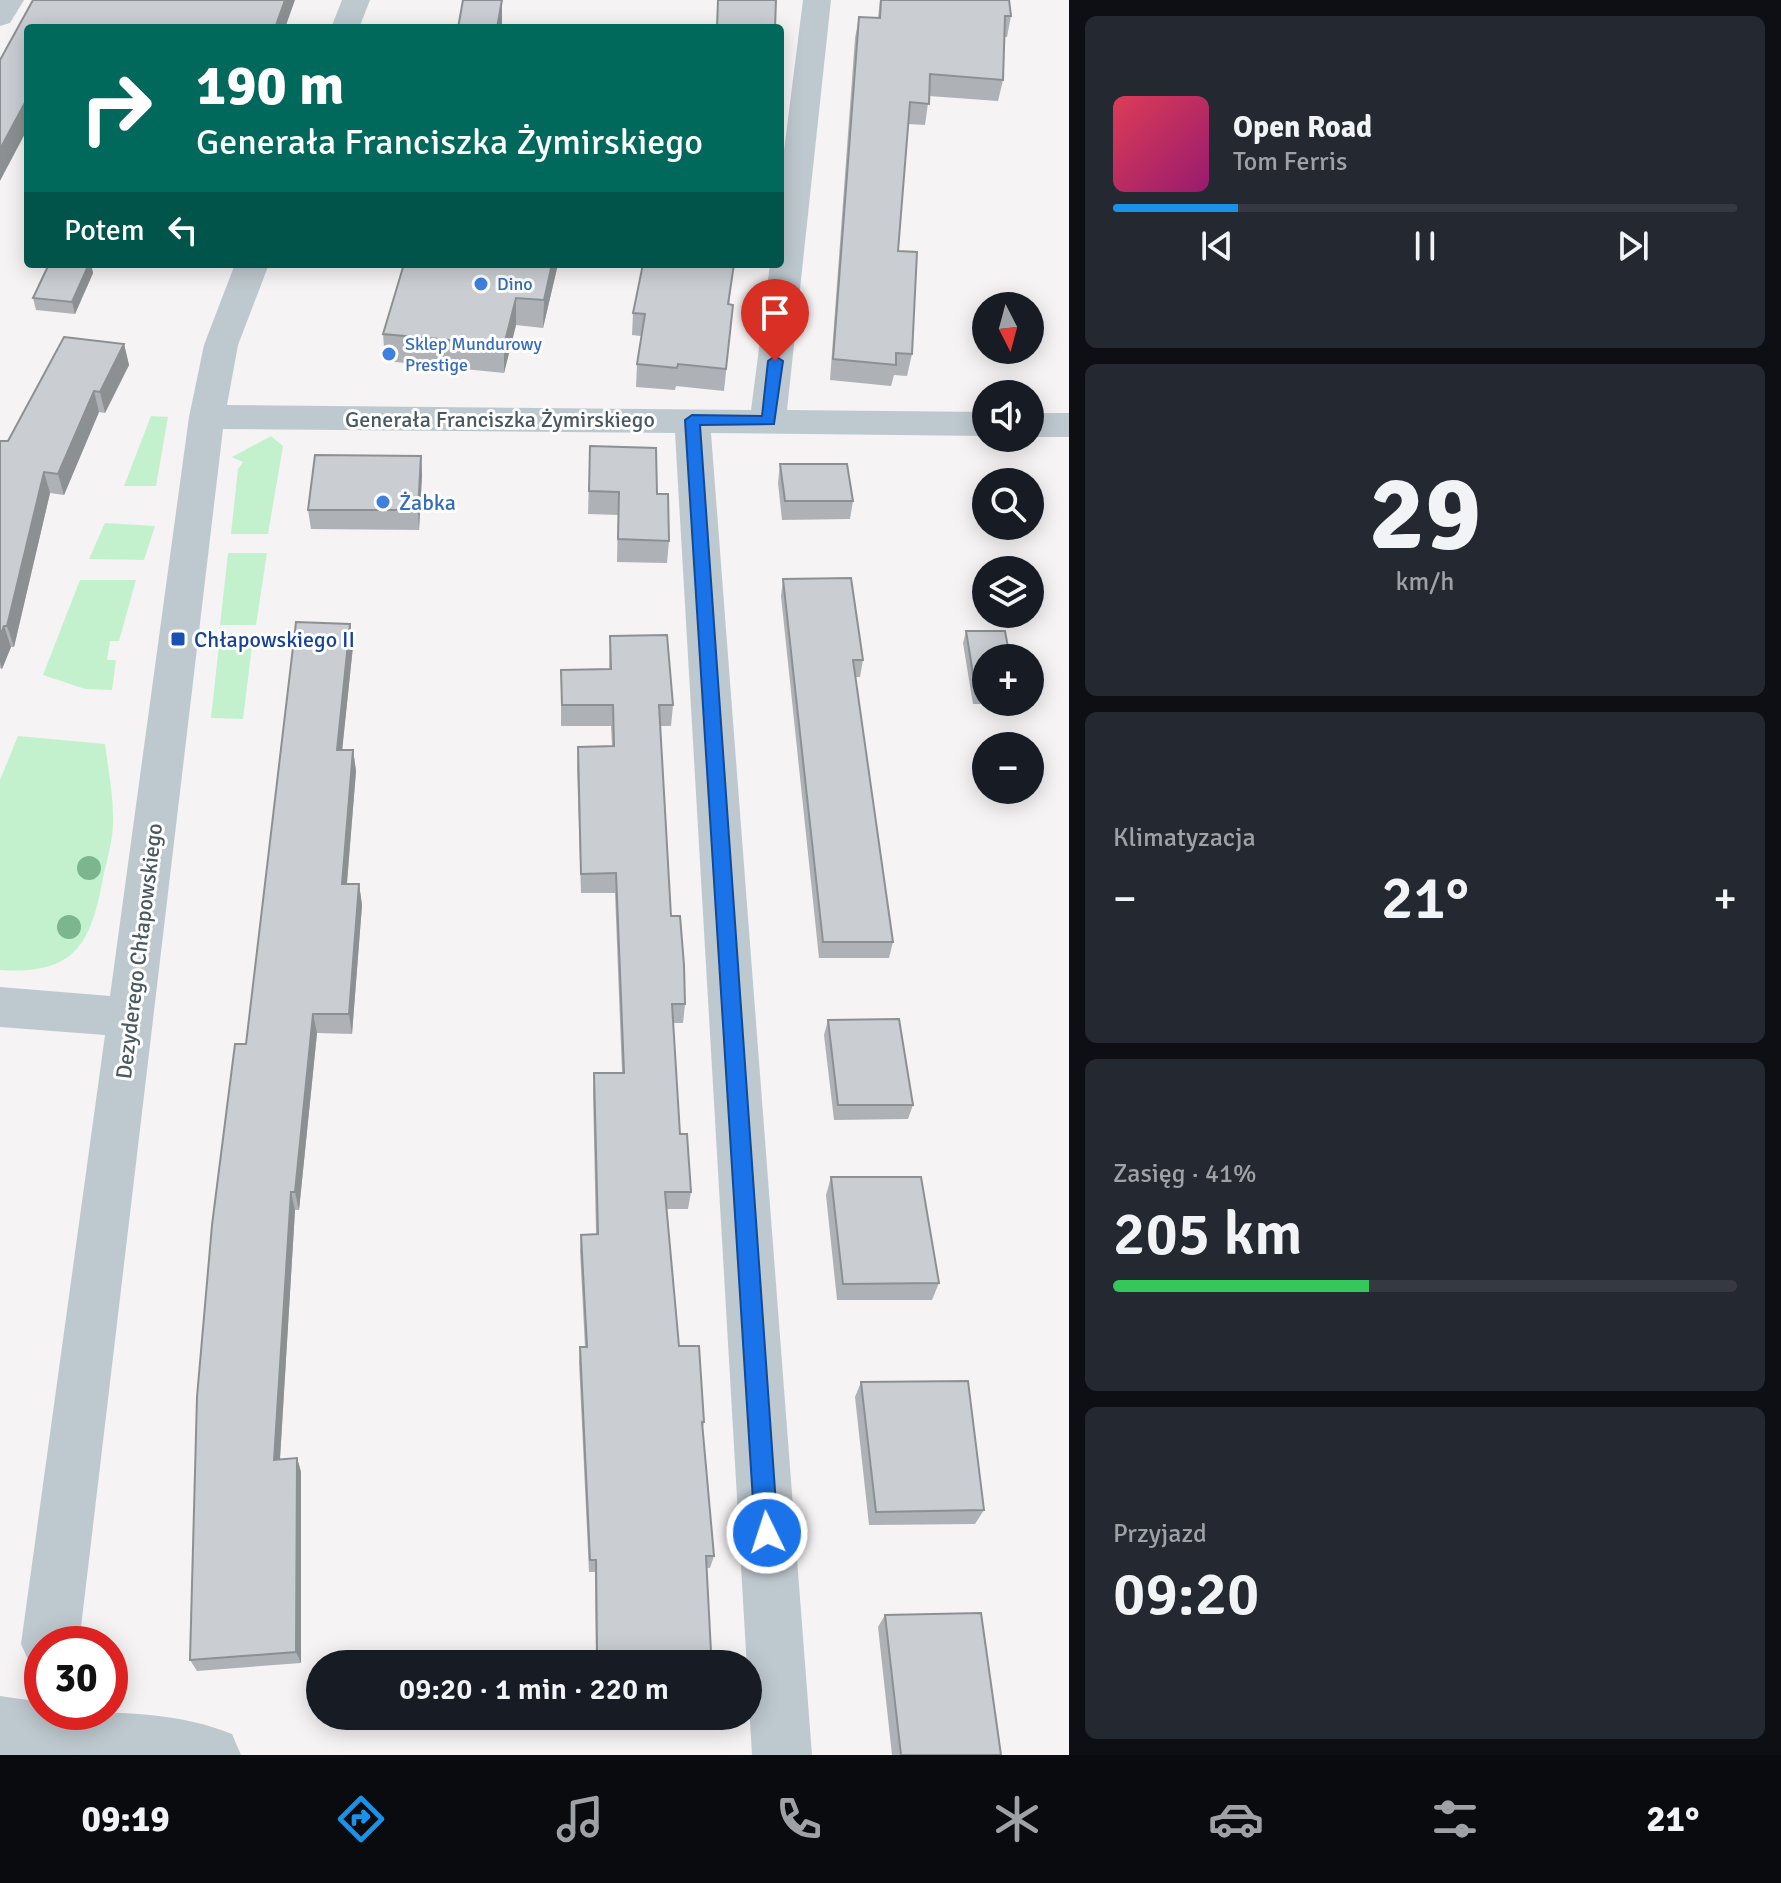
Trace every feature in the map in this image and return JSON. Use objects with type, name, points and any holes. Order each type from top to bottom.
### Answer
[{"type":"street","points":[[0,17],[10,0]]},
{"type":"street","points":[[347,24],[356,0]]},
{"type":"street","points":[[768,421],[817,0]]},
{"type":"street","name":"Dezyderego Chłapowskiego","points":[[52,1626],[207,417],[221,345],[250,268]]},
{"type":"street","name":"Generała Franciszka Żymirskiego","points":[[207,417],[972,424]]},
{"type":"street","points":[[692,420],[782,1755]]},
{"type":"street","points":[[1044,425],[1069,425]]},
{"type":"street","points":[[0,1007],[131,1017]]},
{"type":"street","points":[[29,1731],[211,1755]]},
{"type":"green space","points":[[151,416],[168,417],[156,486],[124,486]]},
{"type":"green space","points":[[271,436],[283,446],[268,534],[231,534],[238,469],[243,462],[232,457]]},
{"type":"green space","points":[[105,523],[155,526],[144,560],[89,559]]},
{"type":"green space","points":[[228,553],[267,553],[256,625],[220,625]]},
{"type":"green space","points":[[80,580],[136,580],[119,641],[110,641],[107,660],[116,660],[112,690],[85,689],[43,675]]},
{"type":"green space","points":[[219,645],[252,646],[243,719],[211,718]]},
{"type":"green space","points":[[18,736],[105,744],[113,825],[92,921],[75,951],[46,967],[0,970],[0,780]]},
{"type":"building","points":[[33,0],[285,0],[276,24],[24,24],[24,104],[0,149],[0,60]]},
{"type":"building","points":[[463,0],[502,0],[498,24],[459,24]]},
{"type":"building","points":[[718,0],[776,0],[775,24],[717,24]]},
{"type":"building","points":[[881,0],[1009,0],[1011,16],[1005,16],[1003,80],[930,74],[929,104],[910,102],[898,251],[917,252],[912,354],[896,353],[896,365],[833,359],[859,17],[880,18]]},
{"type":"building","points":[[47,268],[87,268],[72,302],[33,298]]},
{"type":"building","points":[[403,268],[551,268],[544,300],[516,298],[504,345],[383,334]]},
{"type":"building","points":[[642,268],[733,268],[728,304],[733,305],[726,369],[637,364],[645,314],[633,313]]},
{"type":"building","points":[[64,337],[124,344],[100,392],[94,391],[58,474],[44,472],[7,626],[4,626],[0,636],[0,441],[8,441]]},
{"type":"building","points":[[590,446],[656,448],[657,494],[668,494],[669,541],[618,539],[619,492],[589,491]]},
{"type":"building","points":[[315,455],[421,456],[418,510],[308,510]]},
{"type":"building","points":[[780,464],[847,464],[853,501],[785,501]]},
{"type":"building","points":[[851,578],[863,660],[853,660],[893,942],[823,942],[783,579]]},
{"type":"building","points":[[296,622],[350,624],[337,750],[353,750],[342,884],[359,884],[349,1014],[313,1014],[295,1192],[291,1192],[274,1460],[297,1458],[296,1652],[190,1660],[197,1397],[212,1225],[235,1044],[246,1044]]},
{"type":"building","points":[[966,631],[1005,631],[1007,644],[972,644],[972,668]]},
{"type":"building","points":[[667,635],[673,705],[659,705],[671,916],[680,916],[684,965],[685,1004],[672,1004],[680,1134],[687,1134],[691,1192],[665,1192],[679,1346],[699,1346],[702,1422],[714,1556],[706,1556],[711,1650],[597,1650],[596,1560],[590,1560],[580,1347],[587,1347],[581,1235],[598,1234],[594,1073],[624,1073],[616,873],[581,874],[578,747],[614,746],[613,705],[562,705],[561,670],[611,669],[610,636]]},
{"type":"building","points":[[899,1019],[913,1105],[838,1105],[828,1020]]},
{"type":"building","points":[[831,1177],[921,1177],[939,1283],[843,1284]]},
{"type":"building","points":[[968,1381],[984,1510],[876,1512],[861,1382]]},
{"type":"building","points":[[981,1613],[1001,1755],[901,1755],[885,1615]]},
{"type":"place","name":"Dino","points":[[481,284]]},
{"type":"place","name":"Sklep Mundurowy Prestige","points":[[389,354]]},
{"type":"place","name":"Żabka","points":[[383,502]]},
{"type":"place","name":"Chłapowskiego II","points":[[178,639]]},
{"type":"route","points":[[767,1533],[692,420],[768,421],[775,361]]}]
